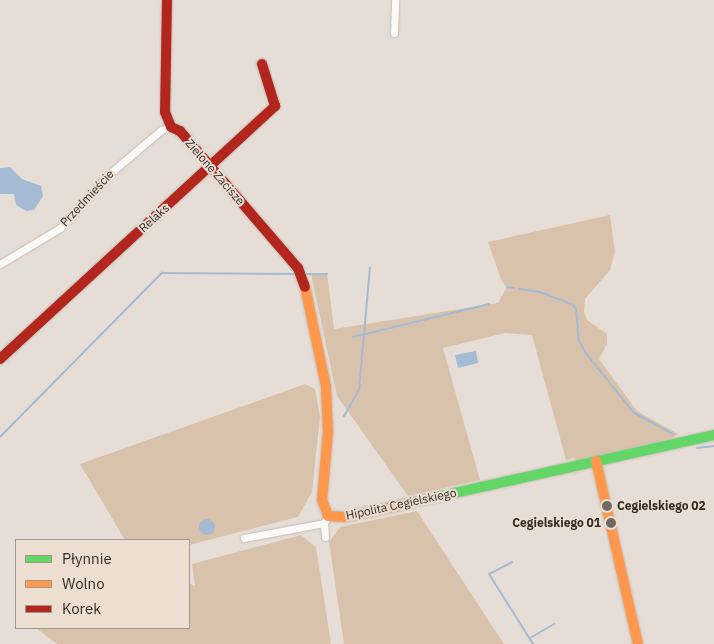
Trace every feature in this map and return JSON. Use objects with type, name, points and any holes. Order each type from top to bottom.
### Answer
[{"type":"street","points":[[167,0],[164,112],[170,127]]},
{"type":"street","points":[[394,33],[395,0]]},
{"type":"street","name":"Relaks","points":[[0,359],[276,106],[262,64]]},
{"type":"street","name":"Zielone Zacisze","points":[[170,127],[180,131],[301,274]]},
{"type":"street","name":"Przedmieście","points":[[0,264],[60,228],[108,175],[161,130],[170,127]]},
{"type":"street","name":"Hipolita Cegielskiego","points":[[301,274],[326,387],[328,432],[322,500],[326,519],[373,511],[714,435]]},
{"type":"street","points":[[600,476],[609,458]]},
{"type":"street","points":[[596,461],[638,644]]},
{"type":"street","points":[[244,538],[326,519],[325,537]]},
{"type":"shaded area","points":[[610,215],[615,252],[610,270],[585,299],[584,312],[587,320],[607,334],[607,344],[599,359],[637,411],[678,434],[668,441],[576,461],[575,458],[566,460],[532,335],[505,333],[443,348],[480,480],[408,496],[337,396],[311,274],[327,274],[334,329],[498,303],[507,287],[502,282],[488,242]]},
{"type":"shaded area","points":[[305,384],[315,389],[320,417],[312,492],[298,517],[190,545],[190,539],[124,539],[80,464]]},
{"type":"shaded area","points":[[417,511],[504,644],[344,644],[329,542],[340,527]]},
{"type":"shaded area","points":[[301,535],[316,547],[331,644],[57,644],[37,629],[190,629],[190,584],[195,586],[192,564]]},
{"type":"water","points":[[10,167],[22,179],[41,186],[43,196],[34,210],[26,211],[16,205],[14,194],[0,194],[0,168]]},
{"type":"water","points":[[476,351],[478,363],[458,368],[455,355]]},
{"type":"water","points":[[204,519],[210,519],[215,524],[213,533],[204,535],[199,530],[199,524]]},
{"type":"waterway","points":[[344,416],[359,390],[370,267]]},
{"type":"waterway","points":[[0,437],[162,273],[298,274]]},
{"type":"waterway","points":[[305,274],[327,274]]},
{"type":"waterway","points":[[507,287],[514,288]]},
{"type":"waterway","points":[[519,289],[540,292],[572,304],[576,309],[579,341],[585,352],[634,413],[673,434]]},
{"type":"waterway","points":[[353,337],[489,304]]},
{"type":"waterway","points":[[697,448],[714,446]]},
{"type":"waterway","points":[[512,562],[489,574],[533,644]]},
{"type":"waterway","points":[[530,638],[554,624]]},
{"type":"traffic: fast","points":[[405,504],[714,435]]},
{"type":"traffic: slow","points":[[305,287],[326,387],[328,432],[322,500],[328,516],[345,517],[405,504]]},
{"type":"traffic: slow","points":[[596,461],[638,644]]},
{"type":"traffic: jam","points":[[167,0],[165,112],[171,127],[180,131],[298,268],[305,287]]},
{"type":"traffic: jam","points":[[0,359],[275,106],[262,64]]},
{"type":"place","name":"Cegielskiego 02","points":[[607,506]]},
{"type":"place","name":"Cegielskiego 01","points":[[611,523]]}]
